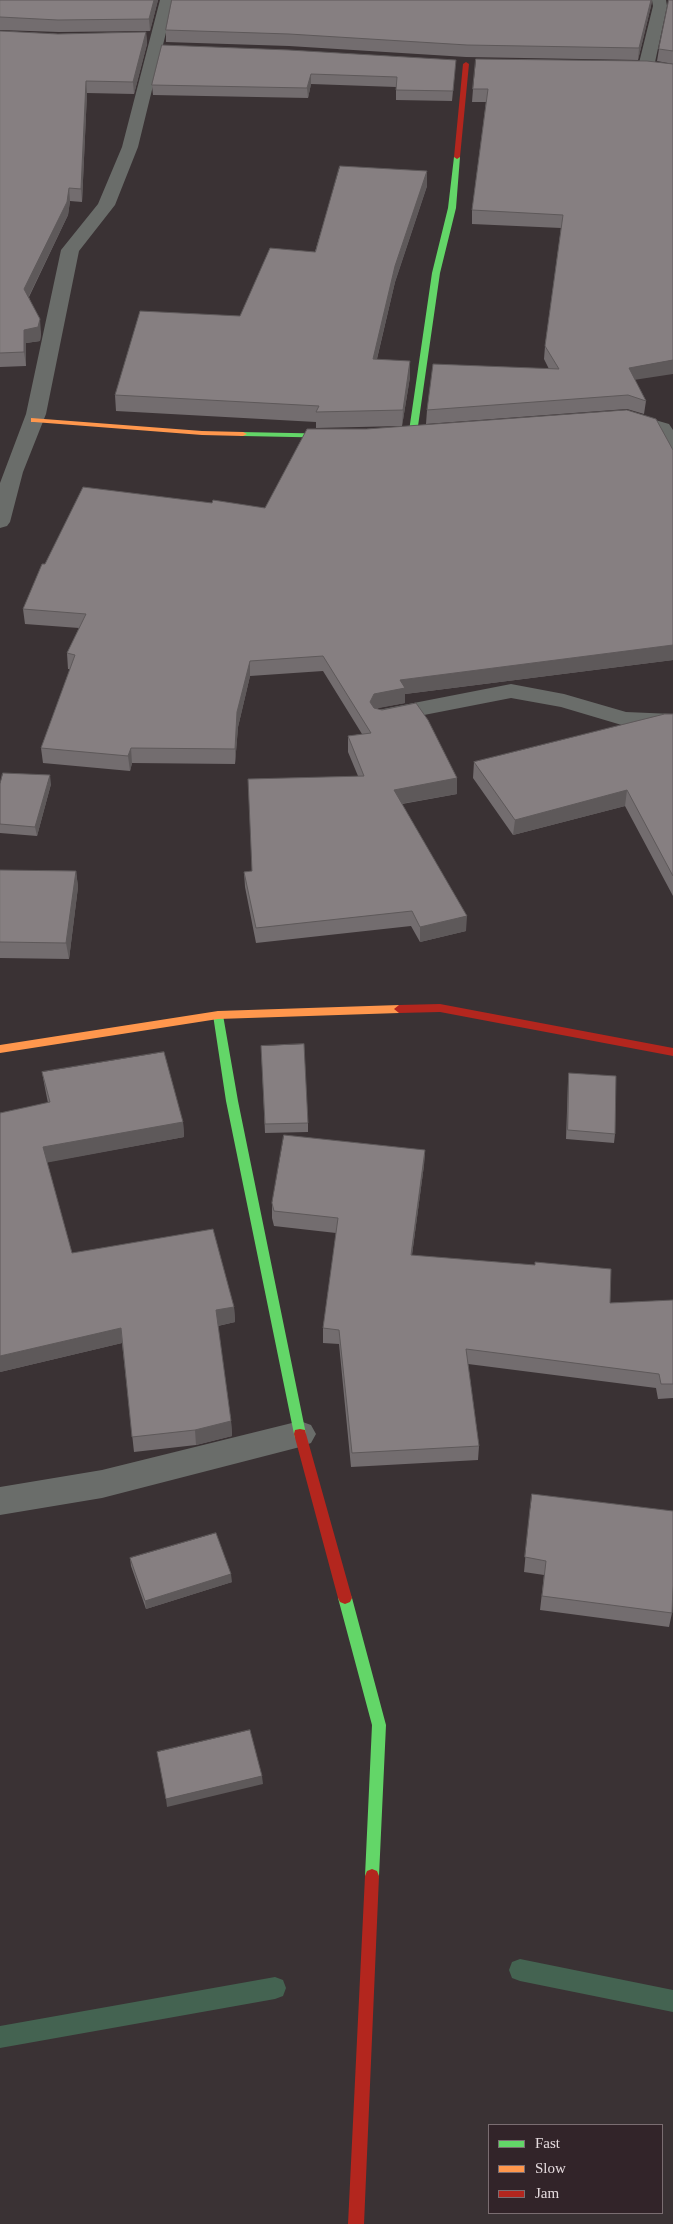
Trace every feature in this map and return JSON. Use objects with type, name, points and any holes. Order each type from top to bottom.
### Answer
[{"type":"street","points":[[0,522],[13,472],[34,420],[70,250],[106,205],[130,147],[161,44],[167,0]]},
{"type":"street","points":[[646,67],[660,6],[659,0]]},
{"type":"street","points":[[140,38],[161,44]]},
{"type":"street","points":[[447,63],[485,64]]},
{"type":"street","points":[[372,436],[423,432],[436,273],[452,208],[466,64]]},
{"type":"street","points":[[627,67],[664,69]]},
{"type":"street","points":[[609,419],[627,417],[662,428],[673,444]]},
{"type":"street","points":[[34,420],[202,433],[354,436]]},
{"type":"street","points":[[382,716],[512,691],[564,701],[625,719],[673,722]]},
{"type":"street","points":[[0,1049],[218,1014],[440,1008],[673,1052]]},
{"type":"street","points":[[218,1014],[232,1101],[300,1434],[379,1725],[356,2224]]},
{"type":"street","points":[[0,1501],[102,1484],[300,1434]]},
{"type":"building","points":[[0,0],[154,0],[149,19],[58,20],[0,17]]},
{"type":"building","points":[[172,0],[651,0],[639,48],[467,45],[289,34],[166,30]]},
{"type":"building","points":[[669,0],[673,0],[673,51],[659,49]]},
{"type":"building","points":[[0,31],[58,34],[146,32],[133,82],[86,81],[81,189],[69,188],[67,202],[24,289],[40,319],[38,327],[24,330],[24,352],[0,353]]},
{"type":"building","points":[[162,45],[456,60],[453,91],[396,90],[397,77],[311,74],[307,88],[152,85]]},
{"type":"building","points":[[476,59],[647,61],[673,64],[673,360],[629,368],[646,401],[628,395],[427,410],[433,364],[559,369],[545,346],[563,215],[472,210],[488,89],[473,89]]},
{"type":"building","points":[[340,166],[427,171],[395,266],[373,359],[410,361],[403,410],[316,412],[319,406],[115,395],[140,311],[240,316],[270,248],[315,252]]},
{"type":"building","points":[[627,410],[656,419],[673,450],[673,645],[400,680],[405,688],[374,694],[370,702],[374,708],[382,710],[416,703],[428,720],[457,778],[394,790],[467,916],[420,927],[412,911],[256,928],[244,872],[252,871],[248,779],[364,776],[348,736],[371,733],[323,656],[250,661],[237,712],[235,749],[131,748],[128,756],[41,748],[75,655],[67,653],[86,614],[23,609],[42,564],[45,564],[83,487],[212,503],[213,500],[265,508],[307,429],[366,429]]},
{"type":"building","points":[[665,714],[673,714],[673,876],[627,790],[515,820],[474,762]]},
{"type":"building","points":[[3,773],[50,775],[35,827],[0,824],[0,784]]},
{"type":"building","points":[[0,870],[76,871],[66,943],[0,942]]},
{"type":"building","points":[[304,1044],[308,1123],[265,1124],[261,1046]]},
{"type":"building","points":[[164,1052],[183,1122],[43,1147],[72,1253],[213,1229],[234,1307],[216,1310],[231,1421],[195,1430],[132,1437],[121,1328],[0,1356],[0,1113],[50,1102],[42,1072]]},
{"type":"building","points":[[569,1073],[616,1076],[615,1134],[568,1130]]},
{"type":"building","points":[[284,1135],[425,1150],[411,1255],[535,1265],[535,1262],[611,1269],[610,1303],[673,1300],[673,1384],[661,1384],[659,1374],[466,1349],[479,1446],[352,1453],[339,1330],[323,1328],[338,1218],[274,1211],[272,1203]]},
{"type":"building","points":[[532,1494],[673,1511],[672,1613],[542,1596],[546,1561],[525,1557]]},
{"type":"building","points":[[216,1533],[231,1574],[145,1601],[130,1558]]},
{"type":"building","points":[[250,1730],[262,1776],[166,1799],[157,1752]]},
{"type":"waterway","points":[[520,1970],[673,2001]]},
{"type":"waterway","points":[[0,2037],[275,1988]]},
{"type":"traffic: fast","points":[[382,435],[413,433],[436,273],[452,208],[457,157]]},
{"type":"traffic: fast","points":[[243,434],[342,436]]},
{"type":"traffic: fast","points":[[218,1015],[232,1101],[300,1434]]},
{"type":"traffic: fast","points":[[345,1598],[379,1725],[372,1876]]},
{"type":"traffic: slow","points":[[34,420],[202,433],[243,434]]},
{"type":"traffic: slow","points":[[0,1049],[218,1015],[399,1009]]},
{"type":"traffic: jam","points":[[457,157],[466,64]]},
{"type":"traffic: jam","points":[[399,1009],[440,1008],[673,1052]]},
{"type":"traffic: jam","points":[[300,1434],[345,1598]]},
{"type":"traffic: jam","points":[[356,2224],[372,1876]]}]
